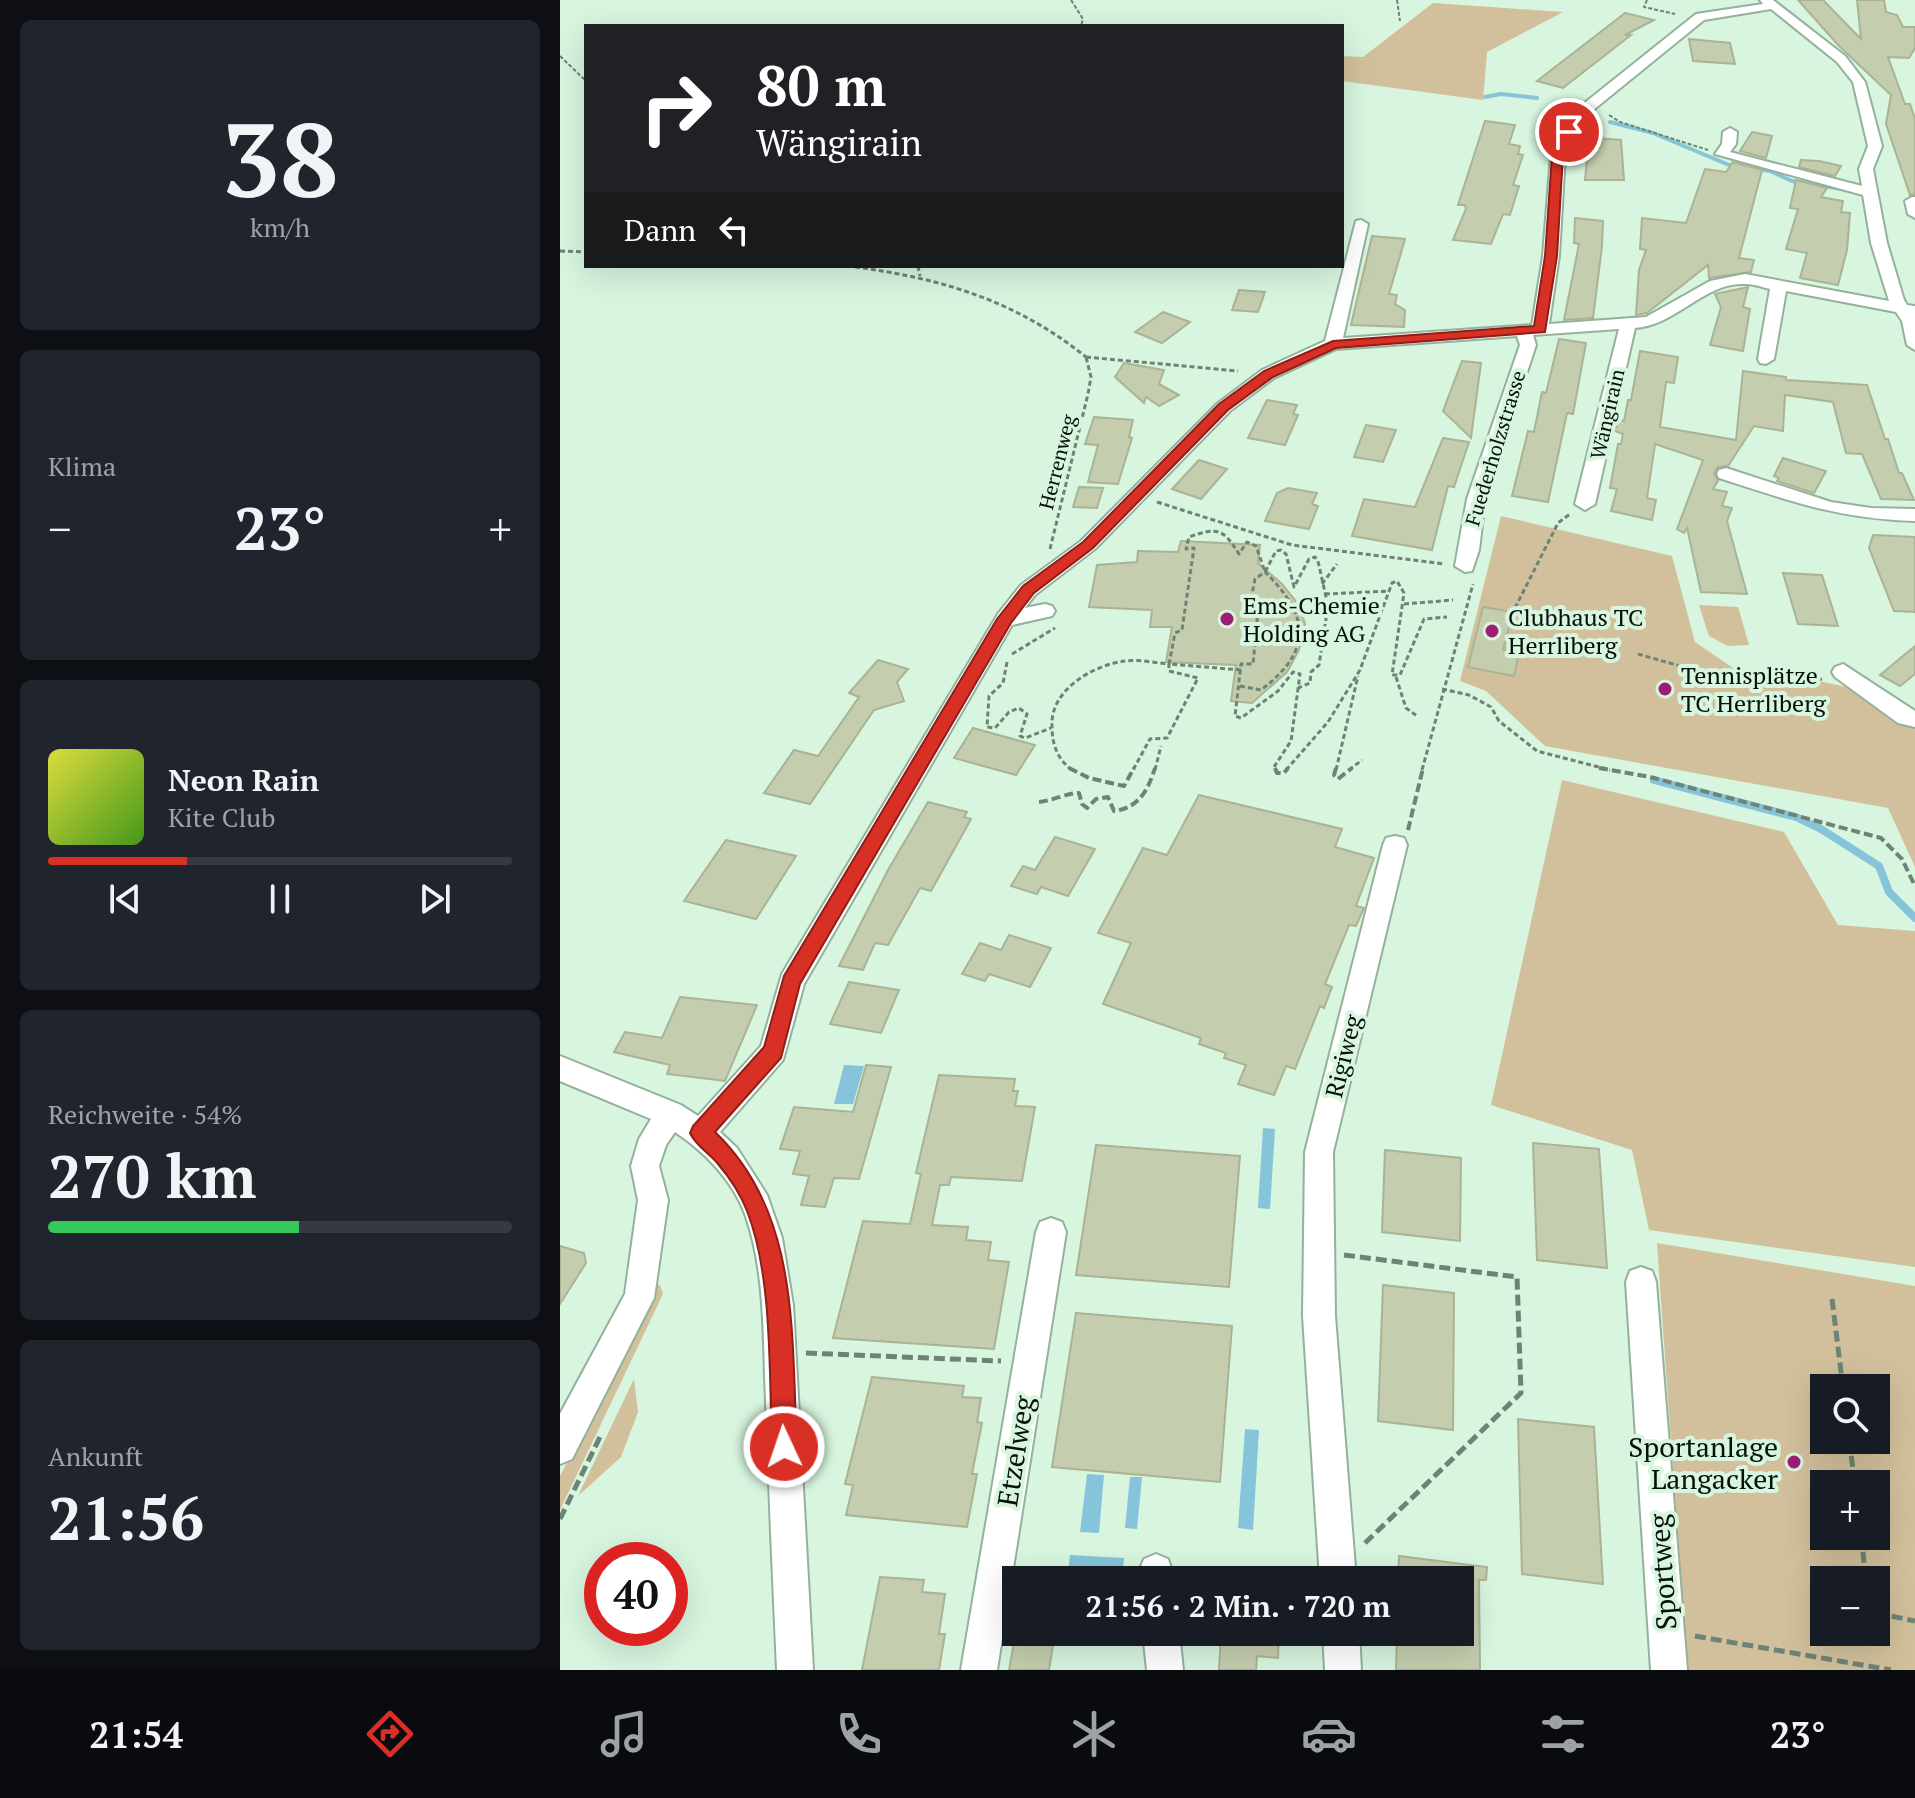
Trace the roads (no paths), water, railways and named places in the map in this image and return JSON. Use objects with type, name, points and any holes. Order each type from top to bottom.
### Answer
[{"type":"street","name":"Fuederholzstrasse","points":[[1465,566],[1470,553],[1468,533],[1475,502],[1528,345],[1551,256],[1558,155],[1587,108],[1697,19],[1768,3]]},
{"type":"street","points":[[1768,3],[1841,59],[1859,82],[1875,146],[1866,169],[1879,243],[1896,300],[1909,310],[1915,345]]},
{"type":"street","points":[[1730,132],[1729,144],[1722,154],[1870,192]]},
{"type":"street","points":[[1333,344],[1361,224]]},
{"type":"street","points":[[701,1133],[773,1052],[791,982],[1005,619],[1028,590],[1045,574],[1088,545],[1224,407],[1268,374],[1333,344],[1649,322],[1668,316],[1705,286],[1725,280],[1745,279],[1909,310]]},
{"type":"street","points":[[1766,359],[1779,285]]},
{"type":"street","name":"Wängirain","points":[[1585,504],[1628,324]]},
{"type":"street","points":[[1726,474],[1828,507],[1871,514],[1915,515]]},
{"type":"street","points":[[1005,619],[1052,618]]},
{"type":"street","points":[[1843,672],[1906,717],[1915,719]]},
{"type":"street","name":"Rigiweg","points":[[1336,1566],[1319,1316],[1319,1152],[1395,845]]},
{"type":"street","points":[[560,1068],[671,1114],[701,1133],[727,1158],[757,1205],[767,1238],[780,1352],[795,1670]]},
{"type":"street","points":[[560,1447],[639,1298],[653,1200],[645,1166],[653,1139],[671,1114]]},
{"type":"street","name":"Etzelweg","points":[[979,1670],[1051,1232]]},
{"type":"street","name":"Sportweg","points":[[1641,1282],[1669,1670]]},
{"type":"street","points":[[1162,1646],[1165,1670]]},
{"type":"street","points":[[1342,1646],[1343,1670]]},
{"type":"water","points":[[844,1065],[864,1066],[853,1104],[834,1104]]},
{"type":"water","points":[[1263,1128],[1275,1129],[1270,1209],[1258,1208]]},
{"type":"water","points":[[1245,1429],[1259,1430],[1253,1530],[1238,1528]]},
{"type":"water","points":[[1087,1474],[1104,1475],[1099,1533],[1080,1532]]},
{"type":"water","points":[[1130,1477],[1142,1477],[1137,1529],[1125,1528]]},
{"type":"water","points":[[1070,1555],[1124,1558],[1123,1566],[1069,1566]]},
{"type":"waterway","points":[[1485,97],[1501,94],[1537,98]]},
{"type":"waterway","points":[[1610,122],[1653,133],[1729,165],[1770,171],[1792,181],[1842,189]]},
{"type":"waterway","points":[[1654,780],[1796,817],[1821,829],[1879,866],[1889,892],[1915,918]]},
{"type":"place","name":"Ems-Chemie Holding AG","points":[[1227,619]]},
{"type":"place","name":"Clubhaus TC Herrliberg","points":[[1492,631]]},
{"type":"place","name":"Tennisplätze TC Herrliberg","points":[[1665,689]]},
{"type":"place","name":"Sportanlage Langacker","points":[[1794,1462]]}]
